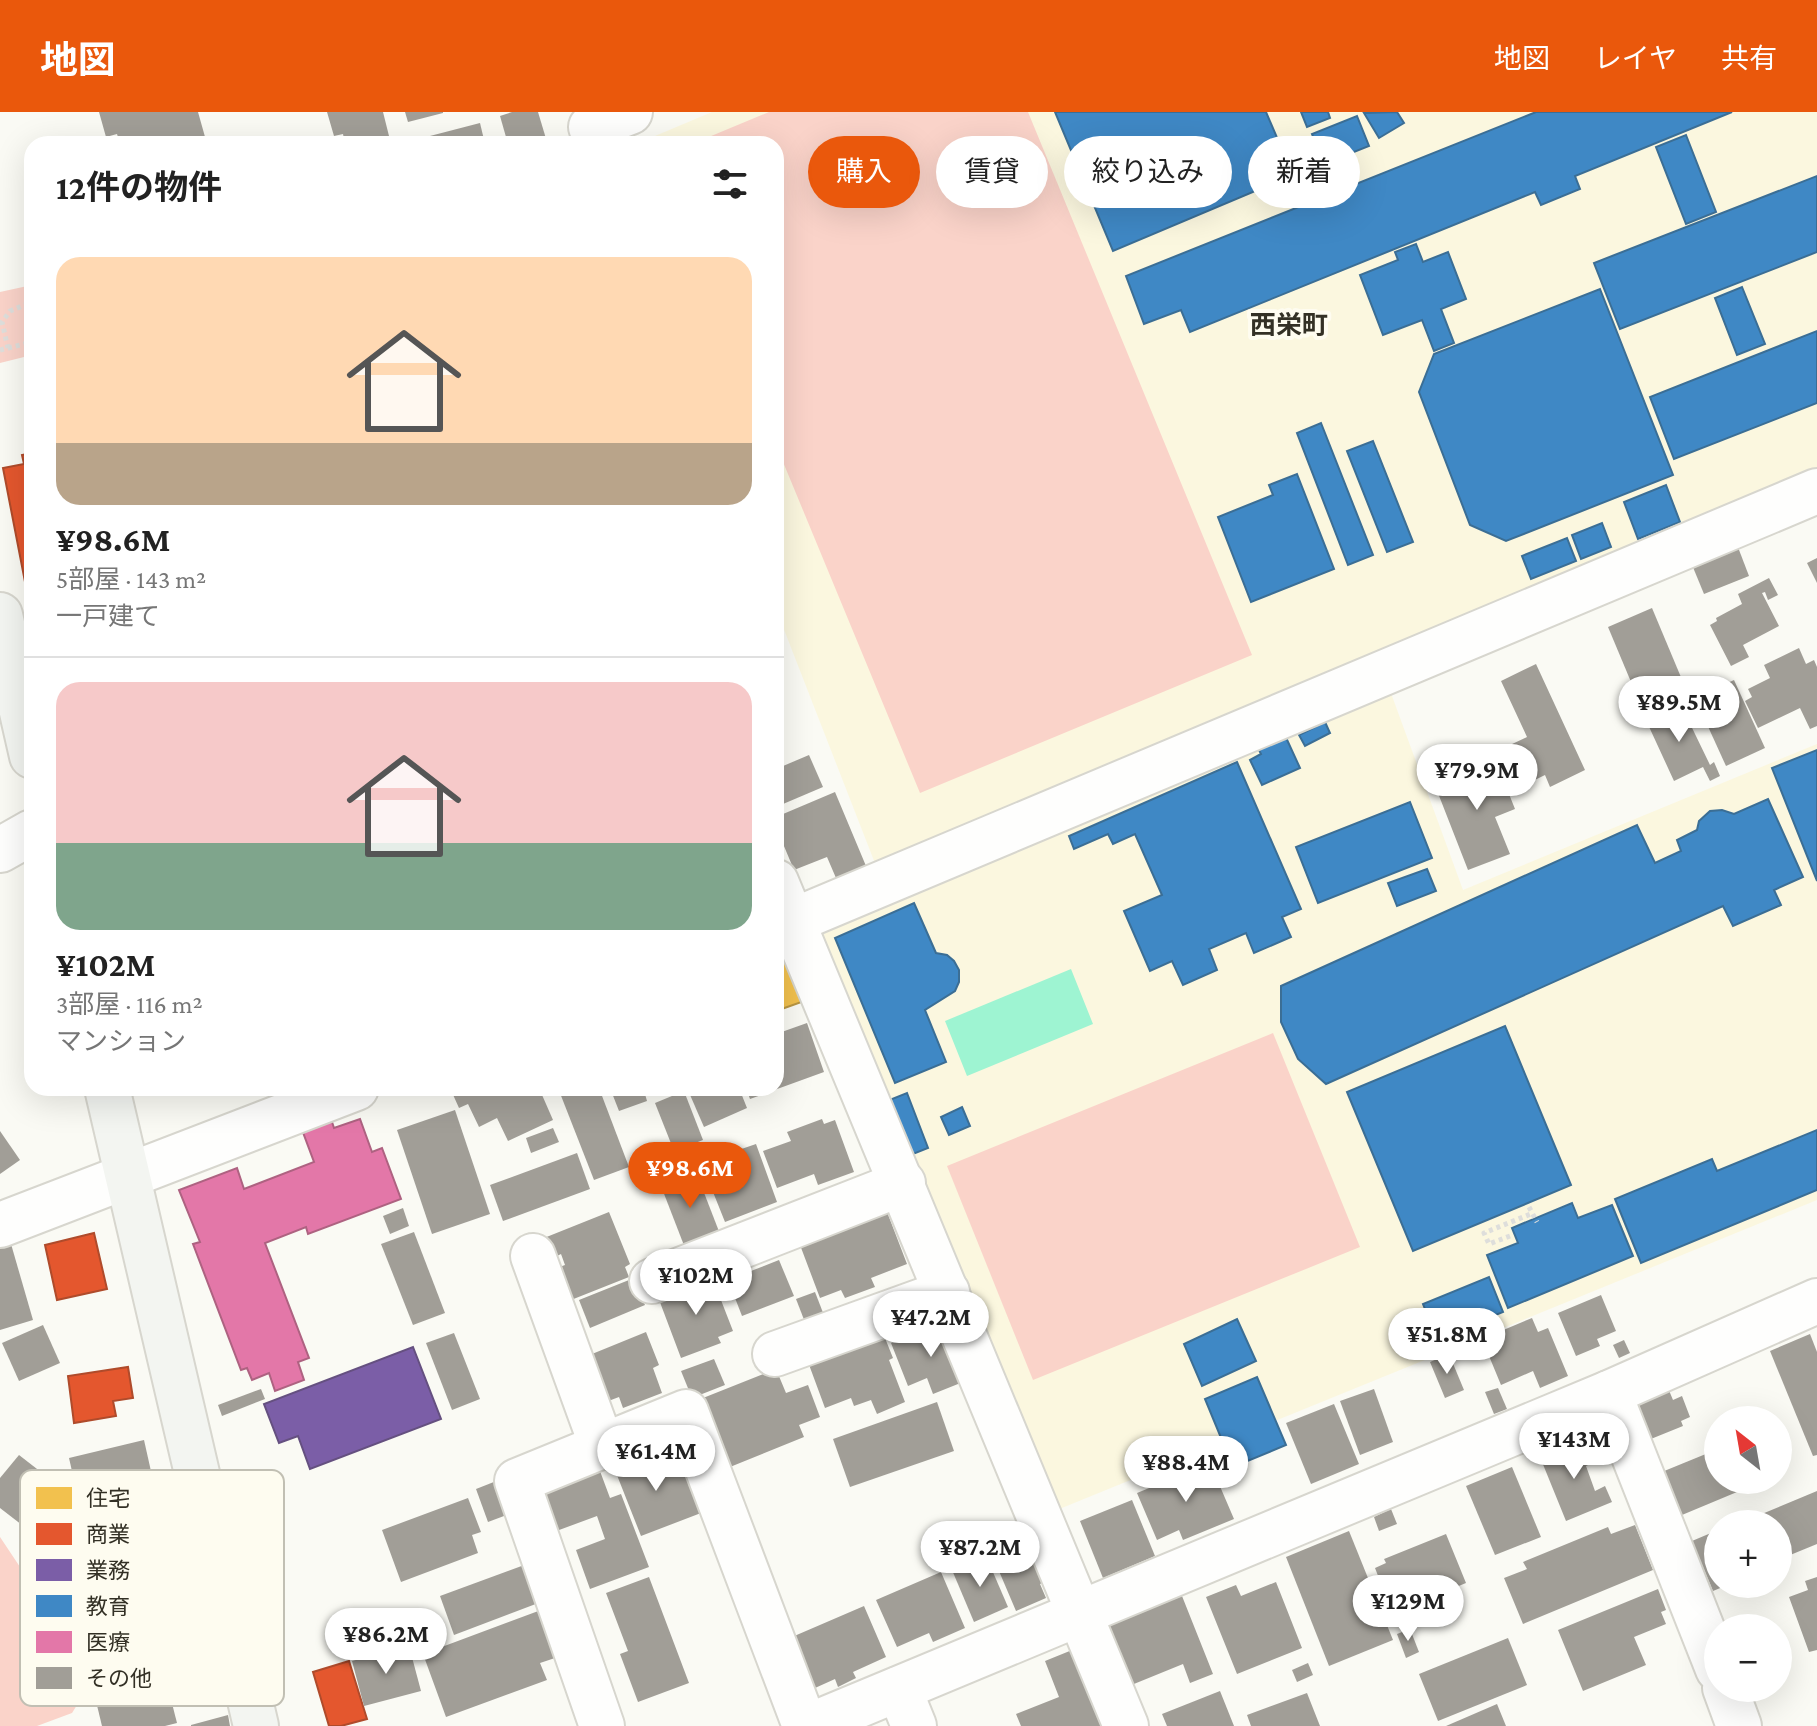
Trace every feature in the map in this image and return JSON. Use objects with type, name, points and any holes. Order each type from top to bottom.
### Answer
[{"type":"street","points":[[1126,1726],[903,1183],[785,924],[1817,491]]},
{"type":"street","points":[[0,615],[24,721]]},
{"type":"street","points":[[0,850],[24,836]]},
{"type":"street","points":[[109,1096],[196,1470]]},
{"type":"street","points":[[0,1225],[335,1096]]},
{"type":"street","points":[[652,1281],[903,1183]]},
{"type":"street","points":[[533,1256],[602,1446]]},
{"type":"street","points":[[775,1354],[947,1292]]},
{"type":"street","points":[[602,1726],[517,1481],[686,1412],[807,1726],[907,1708],[1078,1615],[1609,1393],[1817,1301]]},
{"type":"street","points":[[1609,1393],[1704,1634]]},
{"type":"street","points":[[1730,1702],[1739,1726]]},
{"type":"street","points":[[251,1706],[256,1726]]},
{"type":"path","points":[[8,348],[2,322],[10,311],[24,305]]},
{"type":"path","points":[[0,350],[24,344]]},
{"type":"path","points":[[1510,1236],[1489,1244],[1484,1233],[1531,1210],[1537,1222]]},
{"type":"shaded area","points":[[712,112],[1817,112],[1817,476],[878,871],[784,630],[784,136],[655,136]]},
{"type":"shaded area","points":[[769,112],[1028,112],[1038,136],[936,136],[936,208],[1048,208],[1048,160],[1064,199],[1064,208],[1068,208],[1252,655],[920,793],[784,464],[784,136],[711,136]]},
{"type":"shaded area","points":[[24,287],[24,357],[0,363],[0,292]]},
{"type":"shaded area","points":[[1388,685],[1463,890],[1817,744],[1817,1200],[1057,1510],[813,935]]},
{"type":"shaded area","points":[[1071,969],[1093,1024],[967,1076],[945,1021]]},
{"type":"shaded area","points":[[1273,1033],[1360,1247],[1033,1380],[947,1166]]},
{"type":"shaded area","points":[[0,1537],[20,1567],[20,1706],[76,1706],[72,1713],[37,1726],[0,1726]]},
{"type":"building: 住宅","points":[[791,948],[810,999],[784,1008],[784,951]]},
{"type":"building: 商業","points":[[24,464],[24,577],[3,468]]},
{"type":"building: 商業","points":[[94,1233],[107,1289],[57,1300],[45,1245]]},
{"type":"building: 商業","points":[[128,1367],[133,1398],[113,1401],[116,1416],[74,1423],[68,1376]]},
{"type":"building: 商業","points":[[349,1661],[367,1719],[329,1726],[313,1672]]},
{"type":"building: 業務","points":[[413,1347],[441,1419],[310,1469],[298,1436],[279,1443],[264,1404]]},
{"type":"building: 教育","points":[[1055,112],[1266,112],[1276,136],[1248,136],[1248,194],[1232,201],[1232,136],[1065,136]]},
{"type":"building: 教育","points":[[1301,112],[1328,112],[1330,118],[1307,127]]},
{"type":"building: 教育","points":[[1397,112],[1404,123],[1379,138],[1364,113]]},
{"type":"building: 教育","points":[[1536,112],[1732,112],[1575,176],[1580,189],[1541,205],[1535,192],[1190,332],[1181,310],[1144,324],[1126,276],[1296,208],[1360,208],[1360,182]]},
{"type":"building: 教育","points":[[1357,116],[1369,146],[1360,150],[1360,136],[1312,134]]},
{"type":"building: 教育","points":[[1686,135],[1716,212],[1686,224],[1656,147]]},
{"type":"building: 教育","points":[[1817,176],[1817,252],[1620,329],[1594,263]]},
{"type":"building: 教育","points":[[1095,208],[1215,208],[1113,251]]},
{"type":"building: 教育","points":[[1416,244],[1423,262],[1448,252],[1466,299],[1441,309],[1454,343],[1434,351],[1422,320],[1383,335],[1360,275],[1398,260],[1395,252]]},
{"type":"building: 教育","points":[[1742,287],[1765,344],[1737,355],[1715,298]]},
{"type":"building: 教育","points":[[1600,289],[1673,475],[1506,541],[1470,525],[1419,392],[1434,354]]},
{"type":"building: 教育","points":[[1817,331],[1817,403],[1674,459],[1650,397]]},
{"type":"building: 教育","points":[[1321,423],[1373,555],[1348,565],[1297,433]]},
{"type":"building: 教育","points":[[1373,441],[1413,542],[1387,552],[1347,451]]},
{"type":"building: 教育","points":[[1297,474],[1334,569],[1251,602],[1218,517],[1273,495],[1269,485]]},
{"type":"building: 教育","points":[[1666,485],[1680,522],[1638,539],[1624,502]]},
{"type":"building: 教育","points":[[1602,523],[1611,547],[1581,559],[1572,535]]},
{"type":"building: 教育","points":[[1567,538],[1576,561],[1531,579],[1522,556]]},
{"type":"building: 教育","points":[[1325,722],[1330,733],[1305,746],[1299,735]]},
{"type":"building: 教育","points":[[1283,731],[1300,768],[1262,785],[1250,760],[1261,754],[1256,744]]},
{"type":"building: 教育","points":[[1817,750],[1817,881],[1772,768]]},
{"type":"building: 教育","points":[[1237,762],[1301,909],[1282,917],[1291,937],[1254,953],[1246,933],[1209,949],[1217,970],[1183,985],[1172,961],[1150,971],[1124,911],[1162,895],[1135,834],[1113,844],[1108,834],[1074,849],[1069,836]]},
{"type":"building: 教育","points":[[1768,799],[1803,877],[1774,890],[1781,905],[1733,926],[1723,906],[1326,1084],[1298,1059],[1281,1022],[1281,986],[1637,825],[1655,863],[1681,851],[1677,840],[1697,830],[1699,821],[1710,811],[1722,810],[1734,814]]},
{"type":"building: 教育","points":[[1410,802],[1432,858],[1318,903],[1296,847]]},
{"type":"building: 教育","points":[[1427,869],[1436,891],[1397,906],[1388,883]]},
{"type":"building: 教育","points":[[914,903],[936,953],[947,955],[954,961],[959,970],[959,982],[955,991],[925,1010],[946,1062],[895,1083],[835,938]]},
{"type":"building: 教育","points":[[1505,1026],[1571,1185],[1413,1251],[1347,1092]]},
{"type":"building: 教育","points":[[907,1093],[928,1148],[908,1156],[887,1101]]},
{"type":"building: 教育","points":[[962,1107],[970,1126],[949,1135],[941,1117]]},
{"type":"building: 教育","points":[[1817,1130],[1817,1190],[1641,1263],[1615,1199],[1712,1159],[1717,1171]]},
{"type":"building: 教育","points":[[1572,1203],[1578,1218],[1612,1205],[1633,1256],[1508,1308],[1487,1255],[1518,1243],[1512,1228]]},
{"type":"building: 教育","points":[[1489,1277],[1503,1312],[1437,1339],[1423,1304]]},
{"type":"building: 教育","points":[[1237,1319],[1256,1361],[1202,1386],[1184,1344]]},
{"type":"building: 教育","points":[[1257,1377],[1286,1445],[1233,1467],[1205,1399]]},
{"type":"building: 医療","points":[[330,1116],[334,1128],[360,1119],[372,1152],[382,1148],[401,1199],[308,1234],[306,1227],[265,1243],[309,1358],[298,1362],[304,1380],[275,1391],[269,1373],[252,1380],[247,1368],[241,1370],[193,1244],[200,1242],[179,1190],[237,1168],[244,1189],[314,1162],[301,1127]]},
{"type":"building: その他","points":[[99,112],[198,112],[205,136],[117,134],[106,136]]},
{"type":"building: その他","points":[[327,112],[383,112],[389,136],[343,134],[334,136]]},
{"type":"building: その他","points":[[405,112],[443,112],[443,113],[408,122]]},
{"type":"building: その他","points":[[512,112],[538,112],[545,136],[506,136],[500,116]]},
{"type":"building: その他","points":[[480,123],[483,136],[430,136]]},
{"type":"building: その他","points":[[1736,542],[1749,576],[1704,594],[1690,560]]},
{"type":"building: その他","points":[[1817,558],[1817,583],[1807,563]]},
{"type":"building: その他","points":[[1769,578],[1778,595],[1768,600],[1765,592],[1762,593],[1779,626],[1743,645],[1749,657],[1731,666],[1710,625],[1717,621],[1716,618],[1742,604],[1738,594]]},
{"type":"building: その他","points":[[1652,608],[1683,682],[1639,701],[1608,627]]},
{"type":"building: その他","points":[[1799,648],[1806,664],[1814,660],[1817,667],[1817,726],[1810,729],[1800,708],[1758,728],[1745,701],[1752,697],[1748,689],[1770,678],[1764,665]]},
{"type":"building: その他","points":[[1536,664],[1585,770],[1550,787],[1545,775],[1512,791],[1495,752],[1527,737],[1501,681]]},
{"type":"building: その他","points":[[1734,680],[1765,748],[1726,766],[1695,698]]},
{"type":"building: その他","points":[[1680,703],[1710,765],[1714,762],[1720,776],[1710,781],[1703,767],[1674,781],[1645,718]]},
{"type":"building: その他","points":[[809,755],[823,787],[784,804],[784,766]]},
{"type":"building: その他","points":[[1474,761],[1478,772],[1497,764],[1515,809],[1495,817],[1510,854],[1468,870],[1436,788],[1454,781],[1450,771]]},
{"type":"building: その他","points":[[835,792],[866,866],[836,878],[827,857],[794,870],[784,846],[784,814]]},
{"type":"building: その他","points":[[807,1023],[824,1072],[784,1087],[784,1031]]},
{"type":"building: その他","points":[[454,1096],[542,1096],[553,1120],[508,1141],[497,1118],[479,1127],[468,1104],[459,1108]]},
{"type":"building: その他","points":[[561,1096],[602,1096],[629,1167],[594,1180]]},
{"type":"building: その他","points":[[613,1096],[646,1096],[647,1101],[619,1111]]},
{"type":"building: その他","points":[[672,1096],[686,1096],[703,1140],[674,1151],[655,1103]]},
{"type":"building: その他","points":[[690,1096],[742,1096],[747,1108],[704,1127]]},
{"type":"building: その他","points":[[455,1110],[490,1214],[432,1234],[397,1130]]},
{"type":"building: その他","points":[[822,1119],[824,1124],[835,1120],[854,1172],[818,1185],[814,1174],[777,1188],[763,1151],[791,1141],[787,1132]]},
{"type":"building: その他","points":[[553,1128],[559,1142],[531,1153],[526,1138]]},
{"type":"building: その他","points":[[0,1131],[20,1160],[0,1174]]},
{"type":"building: その他","points":[[756,1144],[777,1202],[725,1222],[707,1177],[727,1170],[721,1156]]},
{"type":"building: その他","points":[[577,1153],[590,1189],[503,1221],[490,1185]]},
{"type":"building: その他","points":[[696,1172],[720,1234],[685,1248],[661,1186]]},
{"type":"building: その他","points":[[884,1204],[907,1264],[871,1278],[875,1287],[845,1298],[841,1290],[820,1298],[797,1237]]},
{"type":"building: その他","points":[[403,1208],[409,1226],[390,1234],[383,1216]]},
{"type":"building: その他","points":[[609,1212],[630,1264],[625,1267],[629,1277],[571,1300],[548,1271],[565,1265],[561,1254],[553,1258],[544,1238]]},
{"type":"building: その他","points":[[414,1232],[445,1313],[413,1325],[381,1244]]},
{"type":"building: その他","points":[[11,1244],[33,1320],[0,1330],[0,1247]]},
{"type":"building: その他","points":[[779,1260],[794,1296],[742,1316],[728,1280]]},
{"type":"building: その他","points":[[712,1277],[733,1331],[718,1337],[721,1343],[681,1358],[658,1297]]},
{"type":"building: その他","points":[[634,1278],[645,1305],[590,1328],[579,1300]]},
{"type":"building: その他","points":[[815,1292],[827,1323],[808,1330],[796,1299]]},
{"type":"building: その他","points":[[1601,1295],[1616,1331],[1597,1339],[1600,1346],[1576,1356],[1558,1313]]},
{"type":"building: その他","points":[[1532,1318],[1538,1332],[1548,1328],[1568,1376],[1540,1388],[1533,1371],[1501,1385],[1482,1339]]},
{"type":"building: その他","points":[[946,1322],[968,1380],[933,1394],[927,1378],[908,1386],[891,1343]]},
{"type":"building: その他","points":[[43,1325],[60,1363],[19,1381],[2,1343]]},
{"type":"building: その他","points":[[646,1332],[659,1365],[653,1368],[662,1393],[623,1408],[619,1397],[603,1403],[593,1378],[600,1375],[592,1354]]},
{"type":"building: その他","points":[[454,1333],[480,1399],[452,1410],[426,1343]]},
{"type":"building: その他","points":[[883,1333],[893,1358],[889,1360],[905,1402],[877,1414],[871,1400],[854,1406],[851,1398],[825,1408],[808,1362]]},
{"type":"building: その他","points":[[1810,1334],[1817,1352],[1817,1455],[1813,1456],[1770,1351]]},
{"type":"building: その他","points":[[1624,1340],[1630,1353],[1619,1358],[1613,1345]]},
{"type":"building: その他","points":[[1449,1354],[1464,1390],[1445,1398],[1430,1362]]},
{"type":"building: その他","points":[[714,1359],[725,1385],[692,1398],[681,1371]]},
{"type":"building: その他","points":[[776,1369],[786,1393],[808,1385],[820,1417],[799,1425],[804,1437],[730,1467],[703,1398]]},
{"type":"building: その他","points":[[1498,1388],[1507,1409],[1494,1414],[1485,1392]]},
{"type":"building: その他","points":[[1668,1388],[1673,1400],[1682,1396],[1690,1417],[1681,1421],[1683,1426],[1641,1443],[1626,1406]]},
{"type":"building: その他","points":[[261,1389],[265,1399],[222,1416],[218,1405]]},
{"type":"building: その他","points":[[1374,1389],[1393,1442],[1360,1455],[1340,1401]]},
{"type":"building: その他","points":[[937,1402],[954,1451],[850,1487],[833,1439]]},
{"type":"building: その他","points":[[1334,1404],[1359,1464],[1311,1484],[1286,1423]]},
{"type":"building: その他","points":[[1583,1439],[1592,1463],[1586,1466],[1595,1491],[1605,1486],[1612,1502],[1566,1521],[1540,1457]]},
{"type":"building: その他","points":[[144,1440],[151,1470],[72,1470],[69,1458]]},
{"type":"building: その他","points":[[635,1451],[644,1475],[682,1460],[701,1513],[641,1536],[611,1460]]},
{"type":"building: その他","points":[[19,1455],[38,1470],[20,1470],[20,1523],[0,1508],[0,1478]]},
{"type":"building: その他","points":[[1704,1455],[1704,1494],[1732,1494],[1670,1520],[1652,1476]]},
{"type":"building: その他","points":[[597,1463],[610,1498],[621,1494],[649,1567],[590,1589],[576,1550],[605,1539],[597,1516],[551,1533],[534,1487]]},
{"type":"building: その他","points":[[1210,1463],[1234,1519],[1183,1540],[1179,1530],[1157,1540],[1137,1493]]},
{"type":"building: その他","points":[[1512,1467],[1541,1537],[1495,1555],[1466,1486]]},
{"type":"building: その他","points":[[504,1478],[517,1511],[488,1522],[476,1489]]},
{"type":"building: その他","points":[[1817,1491],[1817,1544],[1792,1554],[1792,1510],[1771,1510]]},
{"type":"building: その他","points":[[468,1498],[481,1532],[472,1535],[478,1553],[401,1582],[382,1530]]},
{"type":"building: その他","points":[[1132,1500],[1155,1556],[1103,1578],[1080,1521]]},
{"type":"building: その他","points":[[1391,1509],[1397,1524],[1379,1531],[1374,1517]]},
{"type":"building: その他","points":[[1635,1525],[1653,1570],[1523,1624],[1504,1578],[1527,1569],[1523,1562],[1608,1527],[1611,1534]]},
{"type":"building: その他","points":[[1349,1531],[1393,1640],[1329,1666],[1286,1557]]},
{"type":"building: その他","points":[[1446,1534],[1466,1583],[1415,1604],[1418,1613],[1408,1617],[1394,1582],[1382,1586],[1375,1568],[1386,1563],[1384,1559]]},
{"type":"building: その他","points":[[1704,1536],[1704,1570],[1692,1541]]},
{"type":"building: その他","points":[[1030,1540],[1048,1580],[1040,1584],[1046,1598],[1016,1611],[993,1557]]},
{"type":"building: その他","points":[[986,1556],[1008,1607],[974,1622],[952,1570]]},
{"type":"building: その他","points":[[527,1564],[541,1602],[454,1635],[440,1596]]},
{"type":"building: その他","points":[[941,1572],[965,1628],[933,1642],[929,1633],[897,1647],[876,1600]]},
{"type":"building: その他","points":[[649,1577],[689,1683],[638,1702],[620,1654],[628,1651],[606,1593]]},
{"type":"building: その他","points":[[1817,1577],[1817,1650],[1809,1652],[1789,1598],[1808,1590],[1805,1581]]},
{"type":"building: その他","points":[[1276,1582],[1302,1648],[1237,1674],[1206,1597],[1236,1585],[1241,1596]]},
{"type":"building: その他","points":[[1658,1589],[1666,1610],[1661,1612],[1666,1624],[1634,1637],[1646,1665],[1583,1691],[1558,1630]]},
{"type":"building: その他","points":[[1182,1596],[1213,1674],[1190,1683],[1183,1664],[1129,1686],[1106,1627]]},
{"type":"building: その他","points":[[864,1606],[886,1657],[853,1672],[856,1678],[838,1687],[835,1679],[815,1688],[792,1637]]},
{"type":"building: その他","points":[[541,1610],[558,1657],[540,1663],[547,1680],[446,1717],[423,1654]]},
{"type":"building: その他","points":[[1410,1629],[1419,1652],[1406,1658],[1397,1634]]},
{"type":"building: その他","points":[[1508,1638],[1527,1685],[1438,1721],[1419,1674]]},
{"type":"building: その他","points":[[409,1646],[421,1691],[364,1706],[352,1661]]},
{"type":"building: その他","points":[[1082,1646],[1104,1701],[1093,1705],[1101,1726],[1021,1726],[1016,1714],[1059,1697],[1045,1661]]},
{"type":"building: その他","points":[[1308,1663],[1313,1675],[1297,1682],[1292,1670]]},
{"type":"building: その他","points":[[1220,1691],[1234,1726],[1167,1726],[1162,1714]]},
{"type":"building: その他","points":[[1307,1693],[1320,1726],[1251,1726],[1247,1715]]},
{"type":"building: その他","points":[[1497,1704],[1506,1726],[1446,1726]]},
{"type":"building: その他","points":[[97,1706],[173,1706],[177,1723],[165,1726],[102,1726]]},
{"type":"building: その他","points":[[228,1715],[230,1726],[191,1726],[191,1725]]},
{"type":"district","name":"西栄町","points":[[1289,325]]}]
